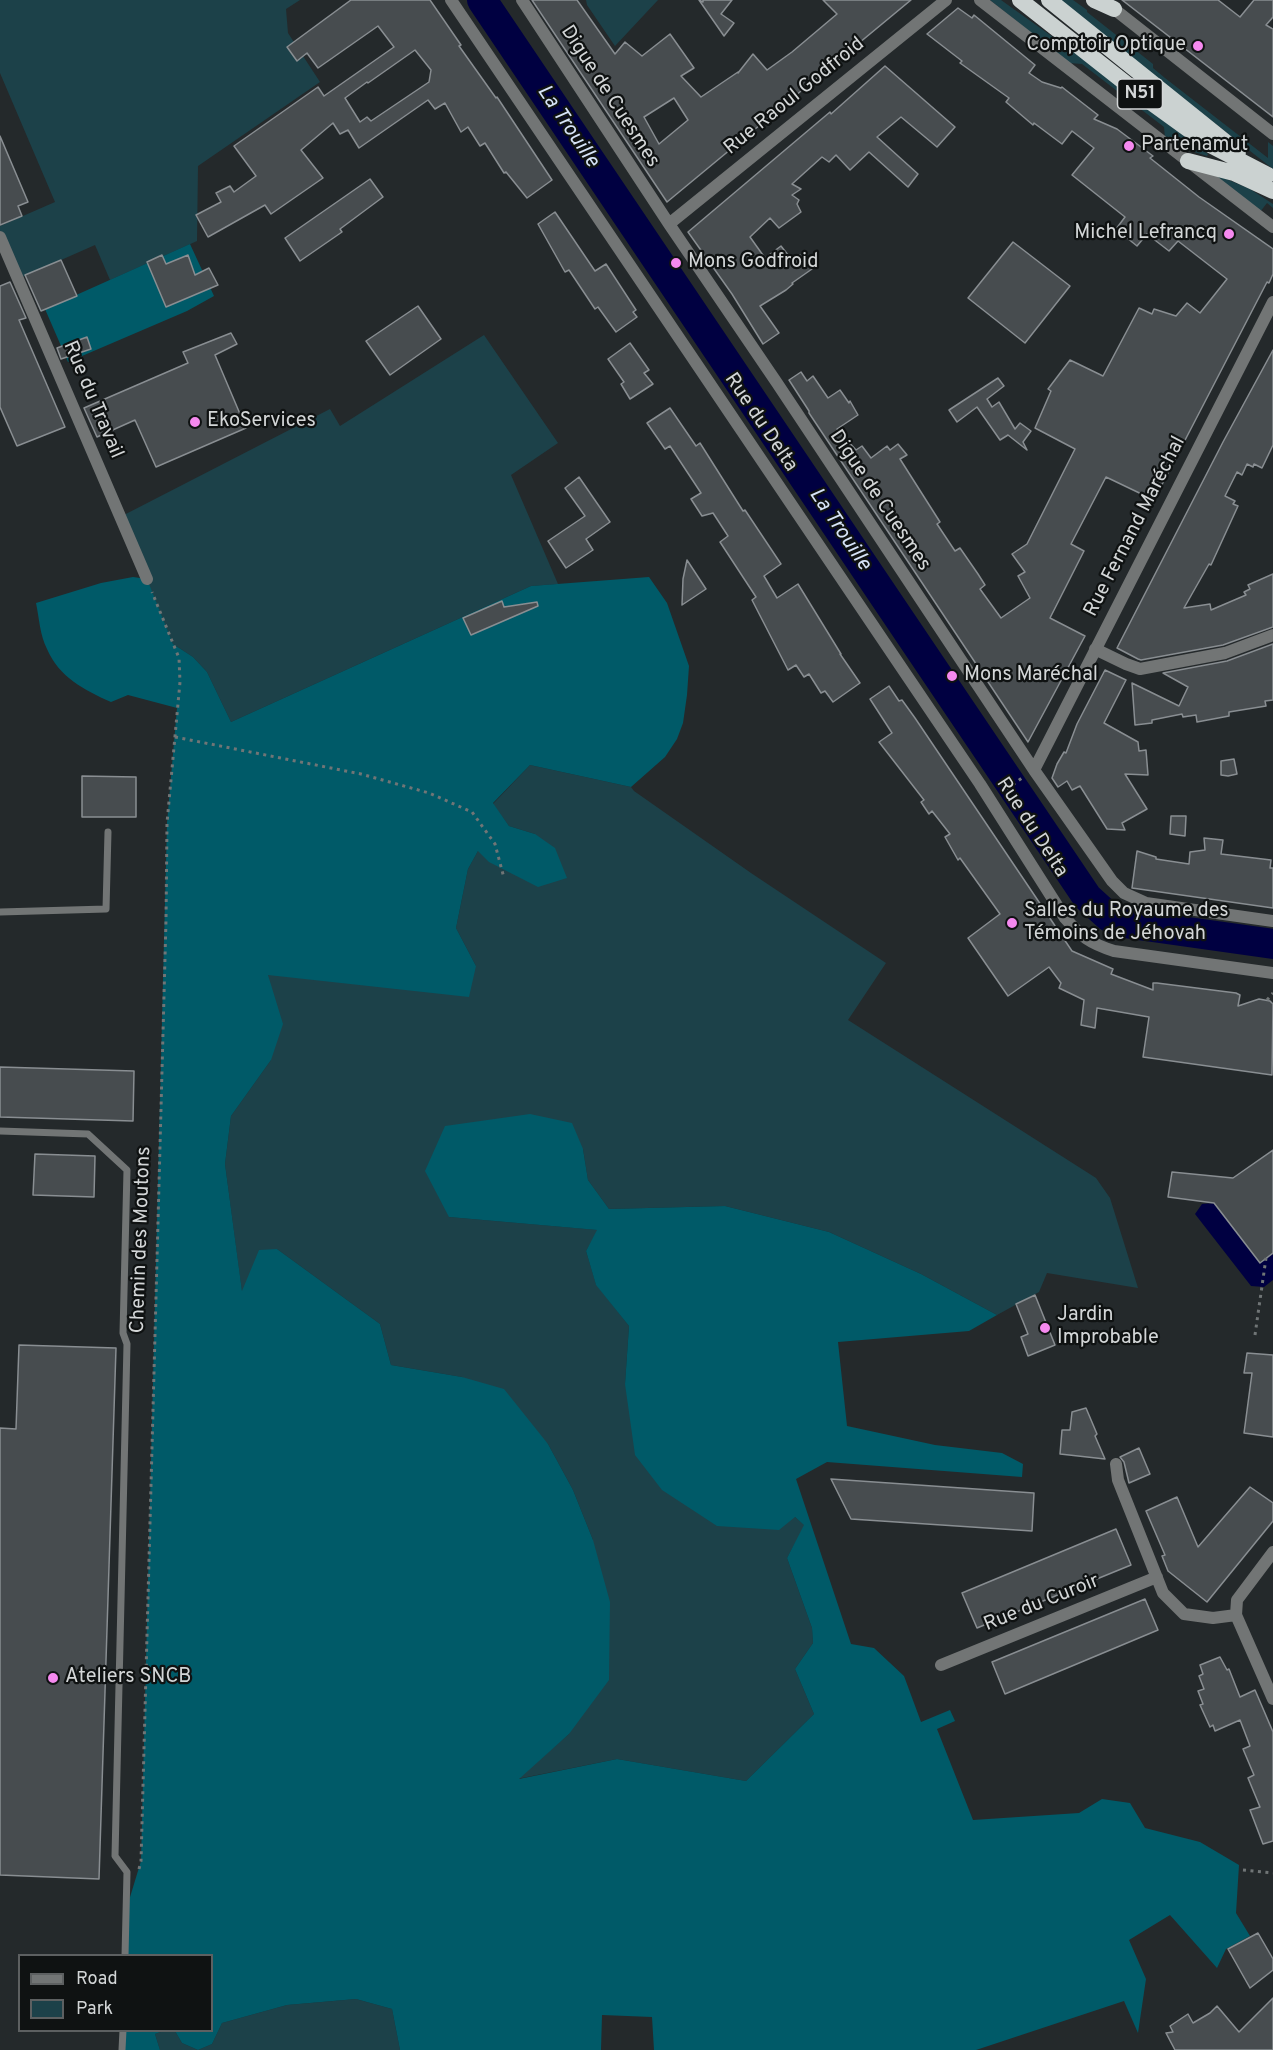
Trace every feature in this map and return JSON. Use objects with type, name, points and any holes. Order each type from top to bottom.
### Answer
[{"type":"highway","name":"N51","points":[[1020,0],[1138,93],[1210,145],[1271,182]]},
{"type":"highway","points":[[1049,0],[1271,182]]},
{"type":"highway","points":[[1094,0],[1108,5]]},
{"type":"highway","points":[[1188,161],[1271,182]]},
{"type":"street","name":"Rue du Delta","points":[[451,0],[980,784],[1065,918],[1081,936],[1096,945],[1114,951],[1273,973]]},
{"type":"street","name":"Digue de Cuesmes","points":[[522,0],[777,383],[1029,773],[1112,881],[1124,893],[1146,903],[1273,921]]},
{"type":"street","name":"Rue Raoul Godfroid","points":[[669,224],[946,0]]},
{"type":"street","points":[[980,0],[1273,227]]},
{"type":"street","points":[[1108,5],[1273,134]]},
{"type":"street","name":"Rue du Travail","points":[[0,237],[147,579]]},
{"type":"street","name":"Rue Fernand Maréchal","points":[[1029,773],[1273,302]]},
{"type":"street","points":[[1095,649],[1140,669],[1225,653],[1273,635]]},
{"type":"street","points":[[1116,1464],[1118,1480],[1163,1593],[1184,1614],[1213,1618],[1236,1615]]},
{"type":"street","points":[[1273,1552],[1237,1600],[1236,1615],[1273,1698]]},
{"type":"street","name":"Rue du Curoir","points":[[941,1665],[1157,1578]]},
{"type":"lane","points":[[0,912],[106,909],[108,832]]},
{"type":"lane","points":[[0,1131],[88,1134],[127,1170],[123,1333],[127,1344],[115,1856],[127,1872],[125,1954]]},
{"type":"lane","points":[[122,2050],[123,2032]]},
{"type":"path","name":"Chemin des Moutons","points":[[138,1870],[141,1861],[167,823],[180,682],[179,658],[147,579]]},
{"type":"path","points":[[175,736],[361,774],[429,794],[462,807],[472,812],[495,843],[504,878]]},
{"type":"path","points":[[1003,792],[1029,773]]},
{"type":"path","points":[[1267,1000],[1273,993]]},
{"type":"path","points":[[1255,1335],[1266,1258]]},
{"type":"path","points":[[1242,1870],[1273,1873]]},
{"type":"green space","points":[[0,0],[300,0],[286,9],[288,33],[320,82],[198,166],[197,241],[110,280],[95,245],[18,279],[0,237],[0,226],[55,202],[0,73]]},
{"type":"green space","points":[[586,0],[658,0],[615,46],[587,5]]},
{"type":"green space","points":[[990,0],[1001,0],[1095,67],[1208,154],[1207,156],[1176,146],[1165,138],[1164,127],[1082,64],[1069,63]]},
{"type":"green space","points":[[1058,0],[1073,0],[1087,10],[1153,64],[1153,68],[1165,78],[1268,158],[1268,142],[1273,146],[1273,169]]},
{"type":"green space","points":[[1217,175],[1250,189],[1273,204],[1273,208],[1267,203],[1260,212],[1215,177]]},
{"type":"green space","points":[[484,335],[558,443],[511,475],[558,584],[531,586],[231,722],[207,672],[193,657],[173,644],[120,517],[330,409],[340,426]]},
{"type":"green space","points":[[530,765],[631,787],[751,873],[886,963],[848,1020],[1096,1178],[1110,1198],[1138,1288],[1047,1273],[1039,1292],[997,1315],[921,1274],[829,1232],[725,1206],[609,1209],[588,1180],[583,1149],[449,1217],[598,1230],[586,1251],[596,1284],[629,1326],[625,1384],[805,1525],[787,1558],[812,1628],[813,1643],[795,1669],[814,1714],[746,1781],[617,1759],[517,1779],[569,1734],[593,1540],[573,1490],[548,1444],[462,1377],[391,1365],[380,1324],[277,1249],[242,1292],[225,1164],[231,1116],[271,1060],[268,975],[476,966],[456,928],[468,869],[478,851],[535,834],[509,826],[493,804]]},
{"type":"green space","points":[[356,1999],[392,2009],[400,2050],[198,2050],[212,2044],[222,2023],[287,2005]]},
{"type":"green space","points":[[176,2032],[182,2043],[198,2050],[160,2050],[155,2034]]},
{"type":"shaded area","points":[[190,244],[214,296],[187,311],[68,362],[45,309]]},
{"type":"shaded area","points":[[133,577],[147,579],[173,644],[193,657],[207,672],[231,722],[531,586],[649,577],[667,603],[689,666],[683,723],[677,739],[665,757],[631,787],[530,765],[493,803],[509,826],[535,834],[555,848],[567,878],[538,887],[489,862],[478,851],[468,869],[456,928],[476,966],[469,997],[268,975],[283,1024],[271,1060],[231,1116],[225,1164],[242,1291],[259,1250],[277,1249],[380,1324],[391,1365],[462,1377],[504,1389],[548,1444],[573,1490],[593,1540],[610,1602],[609,1680],[569,1734],[519,1779],[617,1759],[746,1781],[814,1714],[795,1669],[813,1643],[812,1628],[787,1558],[804,1525],[795,1517],[779,1530],[717,1526],[662,1490],[635,1455],[625,1384],[629,1326],[596,1285],[586,1251],[597,1230],[449,1217],[425,1171],[445,1126],[530,1114],[572,1123],[583,1149],[588,1180],[609,1209],[725,1206],[829,1232],[921,1274],[997,1315],[969,1331],[838,1342],[847,1426],[935,1445],[1002,1453],[1023,1464],[1022,1477],[827,1462],[796,1479],[851,1644],[874,1648],[904,1676],[921,1722],[950,1710],[955,1721],[937,1729],[973,1820],[1079,1813],[1102,1799],[1130,1803],[1145,1828],[1200,1842],[1239,1865],[1236,1913],[1250,1936],[1226,1949],[1217,1968],[1170,1915],[1129,1940],[1146,1979],[1138,2033],[1124,2001],[976,2050],[654,2050],[652,2017],[602,2015],[601,2050],[400,2050],[392,2009],[356,1999],[287,2005],[222,2023],[212,2044],[198,2050],[182,2043],[176,2032],[213,2032],[213,1954],[125,1954],[127,1907],[141,1861],[167,823],[177,708],[128,695],[111,702],[73,682],[52,659],[41,632],[36,603],[101,583]]},
{"type":"shaded area","points":[[1214,1203],[1260,1262],[1273,1255],[1273,1280],[1264,1287],[1251,1286],[1195,1214],[1202,1204]]},
{"type":"shaded area","points":[[122,2032],[160,2032],[155,2034],[160,2050],[122,2050]]},
{"type":"building","points":[[351,0],[430,0],[461,45],[459,46],[497,97],[552,180],[527,198],[506,172],[504,173],[485,143],[480,146],[468,127],[461,132],[445,103],[435,109],[428,100],[359,148],[348,130],[340,134],[333,123],[301,150],[323,178],[271,214],[265,205],[208,237],[196,215],[221,202],[216,193],[230,186],[234,192],[256,176],[234,146],[318,87],[324,96],[394,47],[378,26],[318,68],[307,53],[297,61],[287,47]],"holes":[[[415,50],[431,70],[429,82],[371,121],[367,117],[360,122],[345,98]]]},
{"type":"building","points":[[532,0],[577,0],[615,54],[625,42],[642,56],[670,34],[694,68],[681,76],[701,97],[738,73],[753,54],[767,70],[792,52],[837,14],[823,0],[911,0],[667,202]],"holes":[[[674,98],[688,120],[659,144],[644,117]]]},
{"type":"building","points":[[699,0],[703,2],[703,0],[732,0],[721,14],[734,23],[724,36]]},
{"type":"building","points":[[1122,0],[1218,0],[1240,17],[1254,0],[1273,0],[1273,17],[1266,25],[1273,29],[1273,117]]},
{"type":"building","points":[[958,8],[972,18],[974,15],[1035,65],[1029,73],[1042,82],[1062,87],[1098,115],[1094,119],[1117,129],[1153,156],[1150,158],[1199,197],[1273,249],[1273,274],[1269,283],[1267,282],[1154,500],[1106,477],[1071,544],[1084,551],[1050,618],[1085,636],[1028,742],[789,380],[801,372],[807,381],[813,376],[828,398],[840,390],[858,415],[837,429],[856,450],[862,446],[871,458],[887,446],[890,450],[898,444],[907,455],[900,459],[940,522],[937,524],[955,551],[960,548],[978,574],[985,585],[980,589],[1001,618],[1030,598],[1018,576],[1025,572],[1012,554],[1027,544],[1075,449],[1035,428],[1051,391],[1048,389],[1070,360],[1103,376],[1139,308],[1152,314],[1154,309],[1176,316],[1187,303],[1200,313],[1227,279],[1178,241],[1169,251],[1147,234],[1137,246],[1116,229],[1125,217],[1072,175],[1094,148],[1072,131],[1062,144],[1034,123],[1033,125],[1006,102],[1009,98],[960,63],[962,61],[927,34]]},
{"type":"building","points":[[885,66],[955,127],[937,147],[901,117],[877,137],[918,174],[908,187],[869,152],[850,170],[836,155],[829,162],[822,157],[792,184],[801,189],[792,195],[799,200],[797,204],[801,212],[779,228],[770,218],[750,237],[765,258],[781,246],[792,260],[800,255],[812,269],[786,290],[760,306],[779,333],[763,344],[732,294],[688,232],[830,112],[831,114]]},
{"type":"building","points":[[0,136],[28,202],[18,206],[22,216],[0,225]]},
{"type":"building","points":[[370,179],[383,197],[340,229],[342,232],[300,261],[285,238]]},
{"type":"building","points":[[555,212],[595,271],[606,264],[636,310],[633,312],[637,317],[616,332],[598,307],[595,309],[569,270],[565,272],[538,224]]},
{"type":"building","points":[[1013,242],[1070,286],[1025,343],[968,298]]},
{"type":"building","points":[[162,255],[166,264],[188,255],[195,275],[209,268],[218,285],[166,307],[147,262]]},
{"type":"building","points":[[61,260],[77,296],[41,311],[25,275]]},
{"type":"building","points":[[10,282],[26,318],[19,320],[65,427],[17,446],[0,407],[0,286]]},
{"type":"building","points":[[418,306],[441,339],[390,375],[366,341]]},
{"type":"building","points":[[231,333],[237,344],[215,355],[246,428],[156,467],[135,420],[97,437],[84,408],[188,363],[183,352]]},
{"type":"building","points":[[87,337],[91,349],[61,359],[57,348]]},
{"type":"building","points":[[630,343],[649,370],[644,373],[653,384],[630,399],[621,384],[624,382],[608,359]]},
{"type":"building","points":[[1273,350],[1273,445],[1262,468],[1254,464],[1253,467],[1247,464],[1242,475],[1237,472],[1225,496],[1235,501],[1233,504],[1238,506],[1211,565],[1209,564],[1184,608],[1210,604],[1211,610],[1246,595],[1244,592],[1250,589],[1248,585],[1273,574],[1273,627],[1223,645],[1138,659],[1117,648]]},
{"type":"building","points":[[998,378],[1004,386],[987,399],[992,407],[999,402],[1015,429],[1020,423],[1031,431],[1023,442],[1027,450],[1008,435],[1000,440],[977,407],[957,422],[949,410]]},
{"type":"building","points":[[670,408],[696,446],[700,443],[743,511],[745,510],[781,564],[764,576],[777,598],[798,584],[860,683],[833,702],[825,691],[821,693],[809,674],[804,677],[796,665],[788,670],[752,600],[756,597],[720,542],[728,536],[713,513],[702,516],[691,499],[701,493],[670,446],[665,449],[647,423]]},
{"type":"building","points":[[579,477],[610,522],[586,539],[593,550],[566,568],[548,541],[585,516],[565,488]]},
{"type":"building","points":[[687,560],[706,589],[682,605],[683,579]]},
{"type":"building","points":[[502,601],[504,607],[537,602],[538,606],[471,635],[463,618]]},
{"type":"building","points":[[1273,644],[1273,700],[1265,701],[1266,706],[1229,712],[1229,716],[1197,722],[1196,715],[1183,717],[1182,714],[1152,720],[1152,723],[1135,725],[1132,683],[1179,706],[1188,687],[1163,673],[1227,661]]},
{"type":"building","points":[[1105,670],[1126,680],[1104,723],[1138,742],[1139,751],[1146,750],[1148,775],[1125,774],[1147,809],[1122,823],[1125,830],[1107,829],[1080,786],[1072,790],[1067,781],[1058,787],[1052,778]]},
{"type":"building","points":[[889,686],[915,718],[1072,951],[1113,969],[1111,974],[1153,990],[1153,983],[1157,983],[1236,993],[1240,995],[1238,1006],[1259,999],[1270,1001],[1273,1004],[1272,1075],[1143,1057],[1149,1017],[1097,1008],[1095,1028],[1081,1025],[1084,1000],[1059,988],[1061,983],[1049,967],[1008,996],[968,938],[1000,914],[960,858],[958,860],[945,837],[950,834],[932,811],[929,814],[921,802],[924,800],[879,742],[892,733],[870,699]]},
{"type":"building","points":[[1234,759],[1237,774],[1221,775],[1221,761]]},
{"type":"building","points":[[82,776],[136,777],[136,817],[82,817]]},
{"type":"building","points":[[1171,816],[1186,816],[1185,836],[1170,834]]},
{"type":"building","points":[[1204,838],[1223,840],[1221,854],[1271,860],[1273,908],[1132,888],[1137,851],[1156,857],[1156,859],[1189,864],[1190,852],[1205,850]]},
{"type":"building","points":[[0,1067],[134,1071],[133,1121],[0,1117]]},
{"type":"building","points":[[1273,1150],[1273,1253],[1260,1263],[1214,1203],[1168,1197],[1172,1172],[1233,1178]]},
{"type":"building","points":[[35,1154],[95,1156],[94,1197],[33,1195]]},
{"type":"building","points":[[1035,1295],[1055,1345],[1028,1356],[1021,1337],[1028,1334],[1016,1304]]},
{"type":"building","name":"Ateliers SNCB","points":[[19,1345],[116,1348],[99,1879],[0,1875],[0,1428],[16,1429]]},
{"type":"building","points":[[1247,1353],[1273,1355],[1273,1437],[1244,1433],[1252,1373],[1244,1373]]},
{"type":"building","points":[[1086,1408],[1105,1459],[1060,1454],[1062,1430],[1070,1430],[1072,1412]]},
{"type":"building","points":[[1139,1448],[1150,1474],[1129,1483],[1124,1462],[1120,1457]]},
{"type":"building","points":[[831,1479],[1034,1493],[1032,1531],[851,1519]]},
{"type":"building","points":[[1250,1487],[1273,1503],[1273,1521],[1207,1602],[1168,1571],[1162,1556],[1165,1555],[1146,1511],[1177,1497],[1198,1547]]},
{"type":"building","points":[[1116,1529],[1131,1565],[977,1628],[962,1593]]},
{"type":"building","points":[[1145,1599],[1158,1630],[1005,1694],[992,1662]]},
{"type":"building","points":[[1220,1657],[1227,1670],[1229,1669],[1240,1697],[1255,1690],[1273,1732],[1273,1841],[1263,1844],[1250,1810],[1260,1807],[1248,1778],[1254,1775],[1243,1749],[1250,1746],[1240,1720],[1215,1731],[1213,1725],[1210,1727],[1200,1705],[1203,1704],[1198,1691],[1204,1689],[1199,1676],[1203,1674],[1200,1665]]},
{"type":"building","points":[[1258,1933],[1273,1959],[1273,1970],[1250,1988],[1228,1949]]},
{"type":"building","points":[[1273,1998],[1273,2050],[1175,2050],[1166,2033],[1173,2032],[1170,2026],[1188,2014],[1193,2023],[1217,2006],[1239,2032]]},
{"type":"waterway","name":"La Trouille","points":[[482,0],[1087,897],[1109,917],[1124,923],[1273,944]]},
{"type":"place","name":"Comptoir Optique","points":[[1198,46]]},
{"type":"place","name":"Partenamut","points":[[1129,146]]},
{"type":"place","name":"Michel Lefrancq","points":[[1229,234]]},
{"type":"place","name":"Mons Godfroid","points":[[676,263]]},
{"type":"place","name":"EkoServices","points":[[195,422]]},
{"type":"place","name":"Mons Maréchal","points":[[952,676]]},
{"type":"place","name":"Salles du Royaume des Témoins de Jéhovah","points":[[1012,923]]},
{"type":"place","name":"Jardin Improbable","points":[[1045,1328]]},
{"type":"place","name":"Ateliers SNCB","points":[[53,1678]]}]
